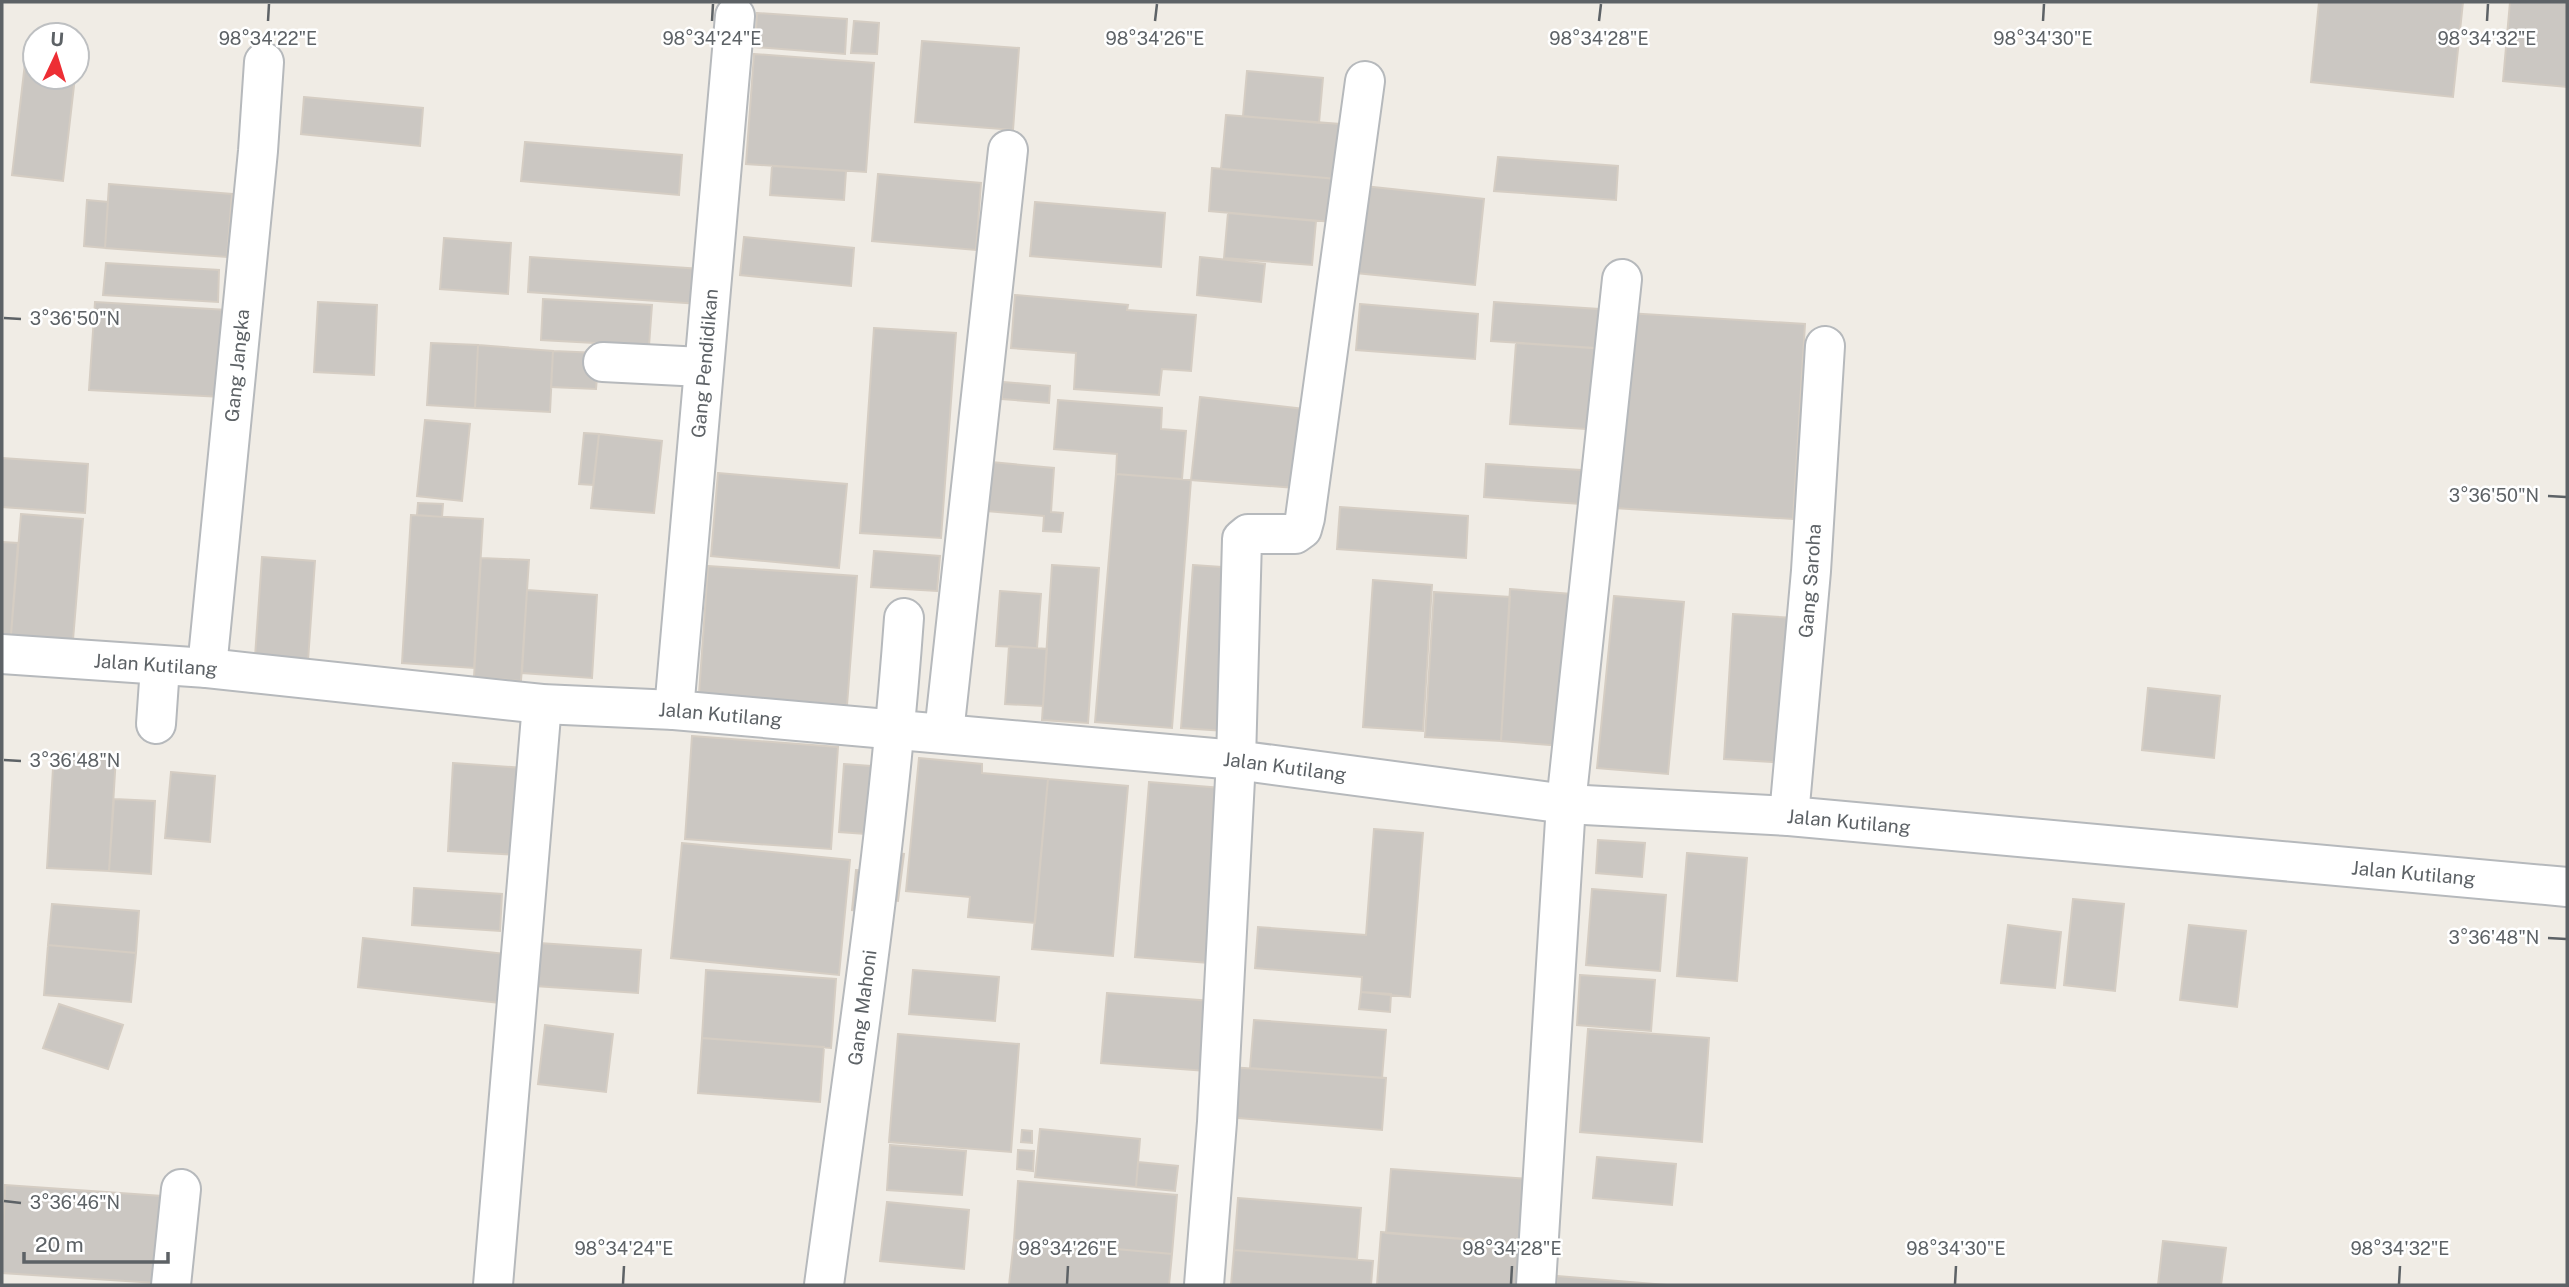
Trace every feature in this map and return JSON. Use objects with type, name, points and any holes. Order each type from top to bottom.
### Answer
[{"type":"street","name":"Gang Pendidikan","points":[[674,710],[702,367],[735,16]]},
{"type":"street","name":"Gang Jangka","points":[[207,668],[257,165],[264,62]]},
{"type":"street","points":[[1203,1285],[1217,1122],[1236,760],[1242,539],[1248,534],[1295,534],[1302,529],[1305,519],[1365,80]]},
{"type":"street","points":[[944,733],[1008,150]]},
{"type":"street","points":[[1536,1285],[1566,804],[1622,279]]},
{"type":"street","name":"Gang Saroha","points":[[1789,816],[1811,570],[1825,346]]},
{"type":"street","points":[[603,362],[702,367]]},
{"type":"street","name":"Gang Mahoni","points":[[824,1285],[873,926],[896,729],[904,618]]},
{"type":"street","name":"Jalan Kutilang","points":[[2,654],[160,667],[207,668],[542,704],[674,710],[1236,760],[1566,804],[1789,816],[2567,887]]},
{"type":"street","points":[[156,724],[160,667]]},
{"type":"street","points":[[492,1285],[542,704]]},
{"type":"street","points":[[171,1285],[181,1189]]},
{"type":"building","points":[[2319,2],[2463,2],[2453,97],[2311,82]]},
{"type":"building","points":[[2510,2],[2567,2],[2567,87],[2503,81]]},
{"type":"building","points":[[757,13],[847,19],[845,54],[755,47]]},
{"type":"building","points":[[854,21],[879,23],[877,54],[851,53]]},
{"type":"building","points":[[922,41],[1019,48],[1013,130],[915,122]]},
{"type":"building","points":[[754,54],[874,63],[866,172],[746,164]]},
{"type":"building","points":[[1247,71],[1323,78],[1319,123],[1243,116]]},
{"type":"building","points":[[22,91],[73,91],[63,181],[12,175]]},
{"type":"building","points":[[304,97],[423,108],[420,146],[301,134]]},
{"type":"building","points":[[1226,115],[1353,125],[1348,180],[1221,169]]},
{"type":"building","points":[[525,142],[682,155],[679,195],[521,181]]},
{"type":"building","points":[[1498,157],[1618,166],[1616,200],[1494,191]]},
{"type":"building","points":[[772,166],[846,171],[844,200],[770,195]]},
{"type":"building","points":[[1212,168],[1348,180],[1344,223],[1209,211]]},
{"type":"building","points":[[878,174],[981,183],[976,250],[872,241]]},
{"type":"building","points":[[109,184],[232,194],[227,257],[105,248]]},
{"type":"building","points":[[1364,186],[1484,199],[1475,285],[1356,273]]},
{"type":"building","points":[[87,200],[108,202],[105,248],[84,246]]},
{"type":"building","points":[[1035,202],[1165,213],[1161,267],[1030,256]]},
{"type":"building","points":[[1228,213],[1316,221],[1312,265],[1224,258]]},
{"type":"building","points":[[744,237],[854,248],[851,286],[740,275]]},
{"type":"building","points":[[444,238],[511,243],[508,294],[440,289]]},
{"type":"building","points":[[530,257],[701,269],[699,304],[528,292]]},
{"type":"building","points":[[1200,257],[1265,264],[1261,302],[1197,295]]},
{"type":"building","points":[[106,263],[219,270],[218,302],[103,295]]},
{"type":"building","points":[[1015,295],[1128,305],[1127,310],[1196,315],[1191,371],[1162,369],[1159,395],[1074,389],[1076,353],[1011,348]]},
{"type":"building","points":[[543,299],[652,305],[649,346],[541,340]]},
{"type":"building","points":[[95,302],[227,310],[222,397],[89,390]]},
{"type":"building","points":[[318,302],[377,305],[374,375],[314,372]]},
{"type":"building","points":[[1494,302],[1599,309],[1596,348],[1491,341]]},
{"type":"building","points":[[1360,304],[1478,314],[1475,359],[1356,350]]},
{"type":"building","points":[[1627,313],[1805,324],[1793,519],[1614,508]]},
{"type":"building","points":[[874,328],[956,333],[941,538],[860,533]]},
{"type":"building","points":[[431,343],[478,345],[475,408],[427,405]]},
{"type":"building","points":[[1516,343],[1606,349],[1601,430],[1510,424]]},
{"type":"building","points":[[478,345],[553,351],[550,412],[475,408]]},
{"type":"building","points":[[553,351],[599,353],[596,389],[551,387]]},
{"type":"building","points":[[1003,382],[1050,386],[1049,403],[1002,399]]},
{"type":"building","points":[[1200,397],[1304,409],[1295,488],[1191,480]]},
{"type":"building","points":[[1058,400],[1162,408],[1161,429],[1186,431],[1182,479],[1116,474],[1117,454],[1054,449]]},
{"type":"building","points":[[425,420],[470,424],[462,501],[417,496]]},
{"type":"building","points":[[584,433],[599,434],[593,485],[579,484]]},
{"type":"building","points":[[599,434],[662,441],[654,513],[591,508]]},
{"type":"building","points":[[2,458],[88,464],[85,513],[2,507]]},
{"type":"building","points":[[991,462],[1054,468],[1051,512],[1063,513],[1061,532],[1043,531],[1044,516],[987,511]]},
{"type":"building","points":[[1486,464],[1597,471],[1595,505],[1484,497]]},
{"type":"building","points":[[718,473],[847,484],[839,568],[711,556]]},
{"type":"building","points":[[1116,474],[1191,480],[1172,728],[1095,722]]},
{"type":"building","points":[[418,503],[443,504],[442,517],[417,515]]},
{"type":"building","points":[[1340,507],[1468,516],[1466,558],[1337,549]]},
{"type":"building","points":[[21,514],[83,519],[72,652],[10,647]]},
{"type":"building","points":[[411,515],[483,519],[474,668],[402,663]]},
{"type":"building","points":[[2,542],[18,543],[10,647],[2,647]]},
{"type":"building","points":[[874,551],[940,556],[937,591],[871,587]]},
{"type":"building","points":[[262,557],[315,561],[307,675],[254,671]]},
{"type":"building","points":[[481,558],[529,560],[521,681],[474,677]]},
{"type":"building","points":[[1052,565],[1099,568],[1088,723],[1042,720]]},
{"type":"building","points":[[1193,565],[1236,568],[1225,731],[1181,728]]},
{"type":"building","points":[[708,566],[857,576],[847,705],[699,694]]},
{"type":"building","points":[[1373,580],[1432,585],[1423,731],[1363,727]]},
{"type":"building","points":[[1510,589],[1572,594],[1562,746],[1501,741]]},
{"type":"building","points":[[527,590],[597,595],[592,678],[522,673]]},
{"type":"building","points":[[1000,591],[1041,594],[1037,648],[996,646]]},
{"type":"building","points":[[1434,592],[1510,597],[1501,741],[1425,737]]},
{"type":"building","points":[[1614,596],[1684,602],[1668,774],[1597,768]]},
{"type":"building","points":[[1733,614],[1795,618],[1786,763],[1724,759]]},
{"type":"building","points":[[1009,646],[1047,649],[1043,706],[1005,704]]},
{"type":"building","points":[[2148,688],[2220,696],[2214,758],[2142,750]]},
{"type":"building","points":[[692,736],[838,747],[831,849],[685,839]]},
{"type":"building","points":[[54,752],[116,756],[109,871],[47,868]]},
{"type":"building","points":[[919,758],[982,764],[982,773],[1048,779],[1035,923],[968,917],[970,897],[906,891]]},
{"type":"building","points":[[453,763],[524,768],[519,855],[448,851]]},
{"type":"building","points":[[844,764],[884,767],[880,835],[839,832]]},
{"type":"building","points":[[171,772],[215,776],[210,842],[165,838]]},
{"type":"building","points":[[1048,779],[1128,786],[1113,956],[1032,949]]},
{"type":"building","points":[[1149,782],[1234,789],[1221,964],[1135,957]]},
{"type":"building","points":[[114,799],[155,801],[151,874],[109,871]]},
{"type":"building","points":[[1374,829],[1423,833],[1410,997],[1361,992],[1362,977],[1255,968],[1258,927],[1366,935]]},
{"type":"building","points":[[1598,840],[1645,843],[1642,877],[1596,873]]},
{"type":"building","points":[[682,843],[850,860],[839,975],[671,958]]},
{"type":"building","points":[[883,852],[904,854],[898,901],[878,899]]},
{"type":"building","points":[[1687,853],[1747,858],[1737,981],[1677,976]]},
{"type":"building","points":[[856,870],[877,871],[873,912],[852,910]]},
{"type":"building","points":[[414,888],[502,894],[500,931],[412,925]]},
{"type":"building","points":[[1592,889],[1666,895],[1660,971],[1586,965]]},
{"type":"building","points":[[2073,899],[2124,904],[2115,991],[2064,985]]},
{"type":"building","points":[[52,904],[139,911],[136,953],[48,945]]},
{"type":"building","points":[[2008,925],[2061,932],[2055,988],[2001,983]]},
{"type":"building","points":[[2189,925],[2246,931],[2237,1007],[2180,1000]]},
{"type":"building","points":[[363,938],[514,955],[508,1004],[358,987]]},
{"type":"building","points":[[539,943],[641,950],[638,993],[535,986]]},
{"type":"building","points":[[48,945],[136,953],[131,1002],[44,995]]},
{"type":"building","points":[[706,970],[836,979],[831,1048],[702,1038]]},
{"type":"building","points":[[913,970],[999,977],[995,1021],[909,1014]]},
{"type":"building","points":[[1580,975],[1655,980],[1651,1031],[1577,1025]]},
{"type":"building","points":[[1361,992],[1391,994],[1390,1012],[1359,1009]]},
{"type":"building","points":[[1107,993],[1212,1001],[1206,1071],[1101,1063]]},
{"type":"building","points":[[59,1004],[123,1025],[108,1069],[43,1048]]},
{"type":"building","points":[[1254,1020],[1386,1030],[1382,1078],[1250,1068]]},
{"type":"building","points":[[545,1025],[613,1034],[606,1092],[538,1084]]},
{"type":"building","points":[[1588,1029],[1709,1038],[1702,1142],[1580,1132]]},
{"type":"building","points":[[898,1034],[1019,1044],[1011,1152],[889,1142]]},
{"type":"building","points":[[702,1038],[824,1047],[820,1102],[698,1093]]},
{"type":"building","points":[[1230,1067],[1386,1078],[1382,1130],[1226,1117]]},
{"type":"building","points":[[1040,1129],[1140,1139],[1136,1187],[1035,1177]]},
{"type":"building","points":[[1022,1130],[1032,1131],[1032,1143],[1021,1142]]},
{"type":"building","points":[[890,1145],[966,1151],[962,1195],[887,1190]]},
{"type":"building","points":[[1018,1150],[1034,1151],[1033,1171],[1017,1169]]},
{"type":"building","points":[[1597,1157],[1676,1164],[1672,1205],[1593,1198]]},
{"type":"building","points":[[1138,1162],[1178,1166],[1175,1191],[1136,1187]]},
{"type":"building","points":[[1391,1169],[1531,1179],[1526,1244],[1386,1233]]},
{"type":"building","points":[[1018,1181],[1177,1195],[1172,1254],[1014,1240]]},
{"type":"building","points":[[5,1185],[162,1196],[156,1283],[2,1273]]},
{"type":"building","points":[[1238,1198],[1361,1208],[1357,1259],[1234,1250]]},
{"type":"building","points":[[887,1202],[969,1210],[964,1269],[880,1261]]},
{"type":"building","points":[[1381,1232],[1526,1244],[1523,1285],[1377,1285]]},
{"type":"building","points":[[1014,1240],[1172,1254],[1169,1285],[1009,1285]]},
{"type":"building","points":[[2163,1241],[2226,1248],[2221,1285],[2158,1285]]},
{"type":"building","points":[[1234,1250],[1373,1261],[1371,1285],[1231,1285]]},
{"type":"building","points":[[1557,1276],[1667,1285],[1557,1285]]}]
